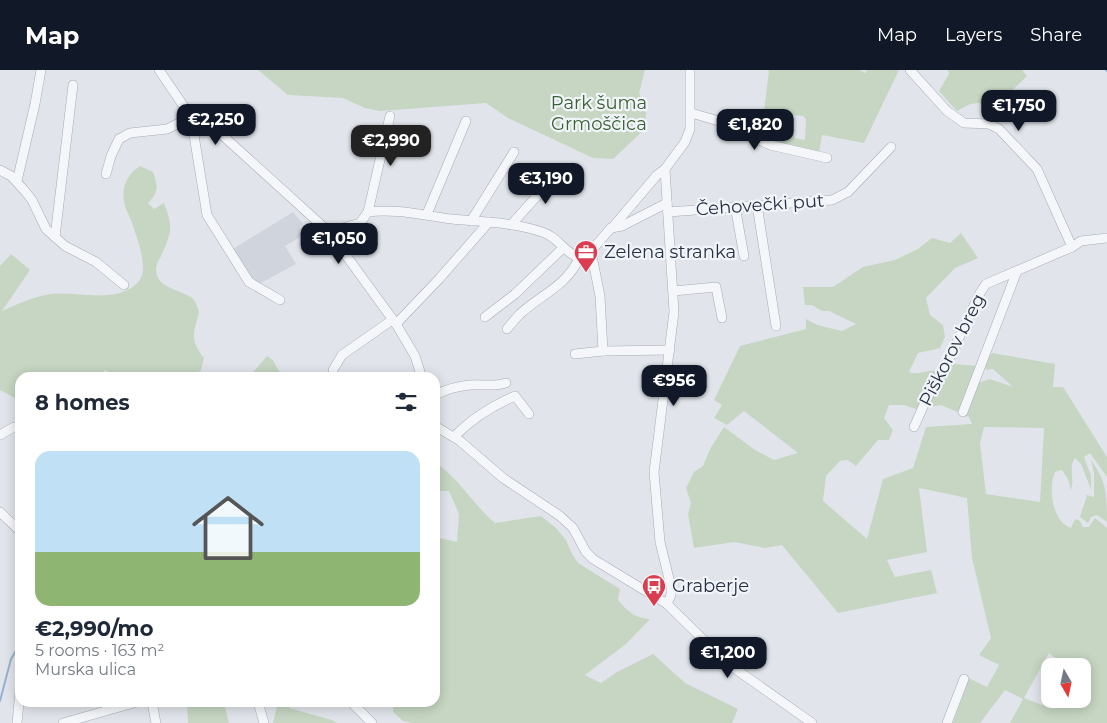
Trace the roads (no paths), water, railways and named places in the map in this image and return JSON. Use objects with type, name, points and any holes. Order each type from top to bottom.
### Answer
[{"type":"street","points":[[17,182],[41,70]]},
{"type":"street","points":[[159,70],[191,118],[207,214],[249,282],[280,300]]},
{"type":"street","points":[[507,329],[521,313],[543,298],[565,278],[576,266],[579,258],[590,251],[657,175],[665,169],[685,142],[690,129],[690,70]]},
{"type":"street","points":[[910,70],[947,111],[964,123],[989,124],[1000,129],[1037,169],[1072,247]]},
{"type":"street","points":[[55,237],[73,85]]},
{"type":"street","points":[[691,113],[719,121],[770,145],[827,158]]},
{"type":"street","points":[[329,232],[360,223],[368,212],[390,116]]},
{"type":"street","points":[[106,174],[111,156],[120,139],[130,132],[167,129],[191,118]]},
{"type":"street","points":[[191,118],[221,134],[329,232],[394,322],[416,356],[420,372]]},
{"type":"street","points":[[427,214],[466,121]]},
{"type":"street","name":"Čehovečki put","points":[[667,207],[735,206],[832,200],[848,192],[891,147]]},
{"type":"street","points":[[472,221],[514,152]]},
{"type":"street","points":[[511,225],[562,168]]},
{"type":"street","points":[[665,169],[674,312],[654,472],[660,542],[671,587],[671,596],[667,604]]},
{"type":"street","points":[[0,170],[17,182],[32,200],[46,229],[65,246],[96,262],[124,285]]},
{"type":"street","points":[[757,205],[776,326]]},
{"type":"street","points":[[735,206],[744,256]]},
{"type":"street","points":[[611,228],[622,226],[667,207]]},
{"type":"street","points":[[368,212],[378,210],[427,214],[511,225],[544,232],[563,248],[579,258]]},
{"type":"street","points":[[334,370],[342,355],[394,322],[489,222]]},
{"type":"street","name":"Piškorov breg","points":[[914,427],[980,293],[989,282],[1072,247],[1080,241],[1107,238]]},
{"type":"street","points":[[485,317],[515,294],[563,248]]},
{"type":"street","points":[[590,251],[600,296],[603,351]]},
{"type":"street","points":[[963,412],[1017,271]]},
{"type":"street","points":[[673,291],[716,286],[722,318]]},
{"type":"street","points":[[575,354],[603,351],[670,350]]},
{"type":"street","points":[[440,393],[470,385],[494,386],[506,383]]},
{"type":"street","points":[[454,437],[468,423],[484,412],[515,396],[529,414]]},
{"type":"street","points":[[0,435],[15,427]]},
{"type":"street","points":[[440,430],[454,437],[503,478],[560,516],[573,528],[586,552],[593,559],[667,604],[726,663],[812,723]]},
{"type":"street","points":[[0,512],[15,526]]},
{"type":"street","points":[[947,723],[964,679]]},
{"type":"street","points":[[17,723],[18,707]]},
{"type":"street","points":[[63,723],[119,707]]},
{"type":"street","points":[[153,707],[156,723]]},
{"type":"street","points":[[259,707],[264,723]]},
{"type":"street","points":[[356,707],[372,723]]},
{"type":"waterway","points":[[0,701],[11,659],[15,652]]},
{"type":"place","name":"Zelena stranka","points":[[586,273]]},
{"type":"place","name":"Graberje","points":[[654,607]]},
{"type":"park label","name":"Park šuma Grmoščica","points":[[599,113]]}]
